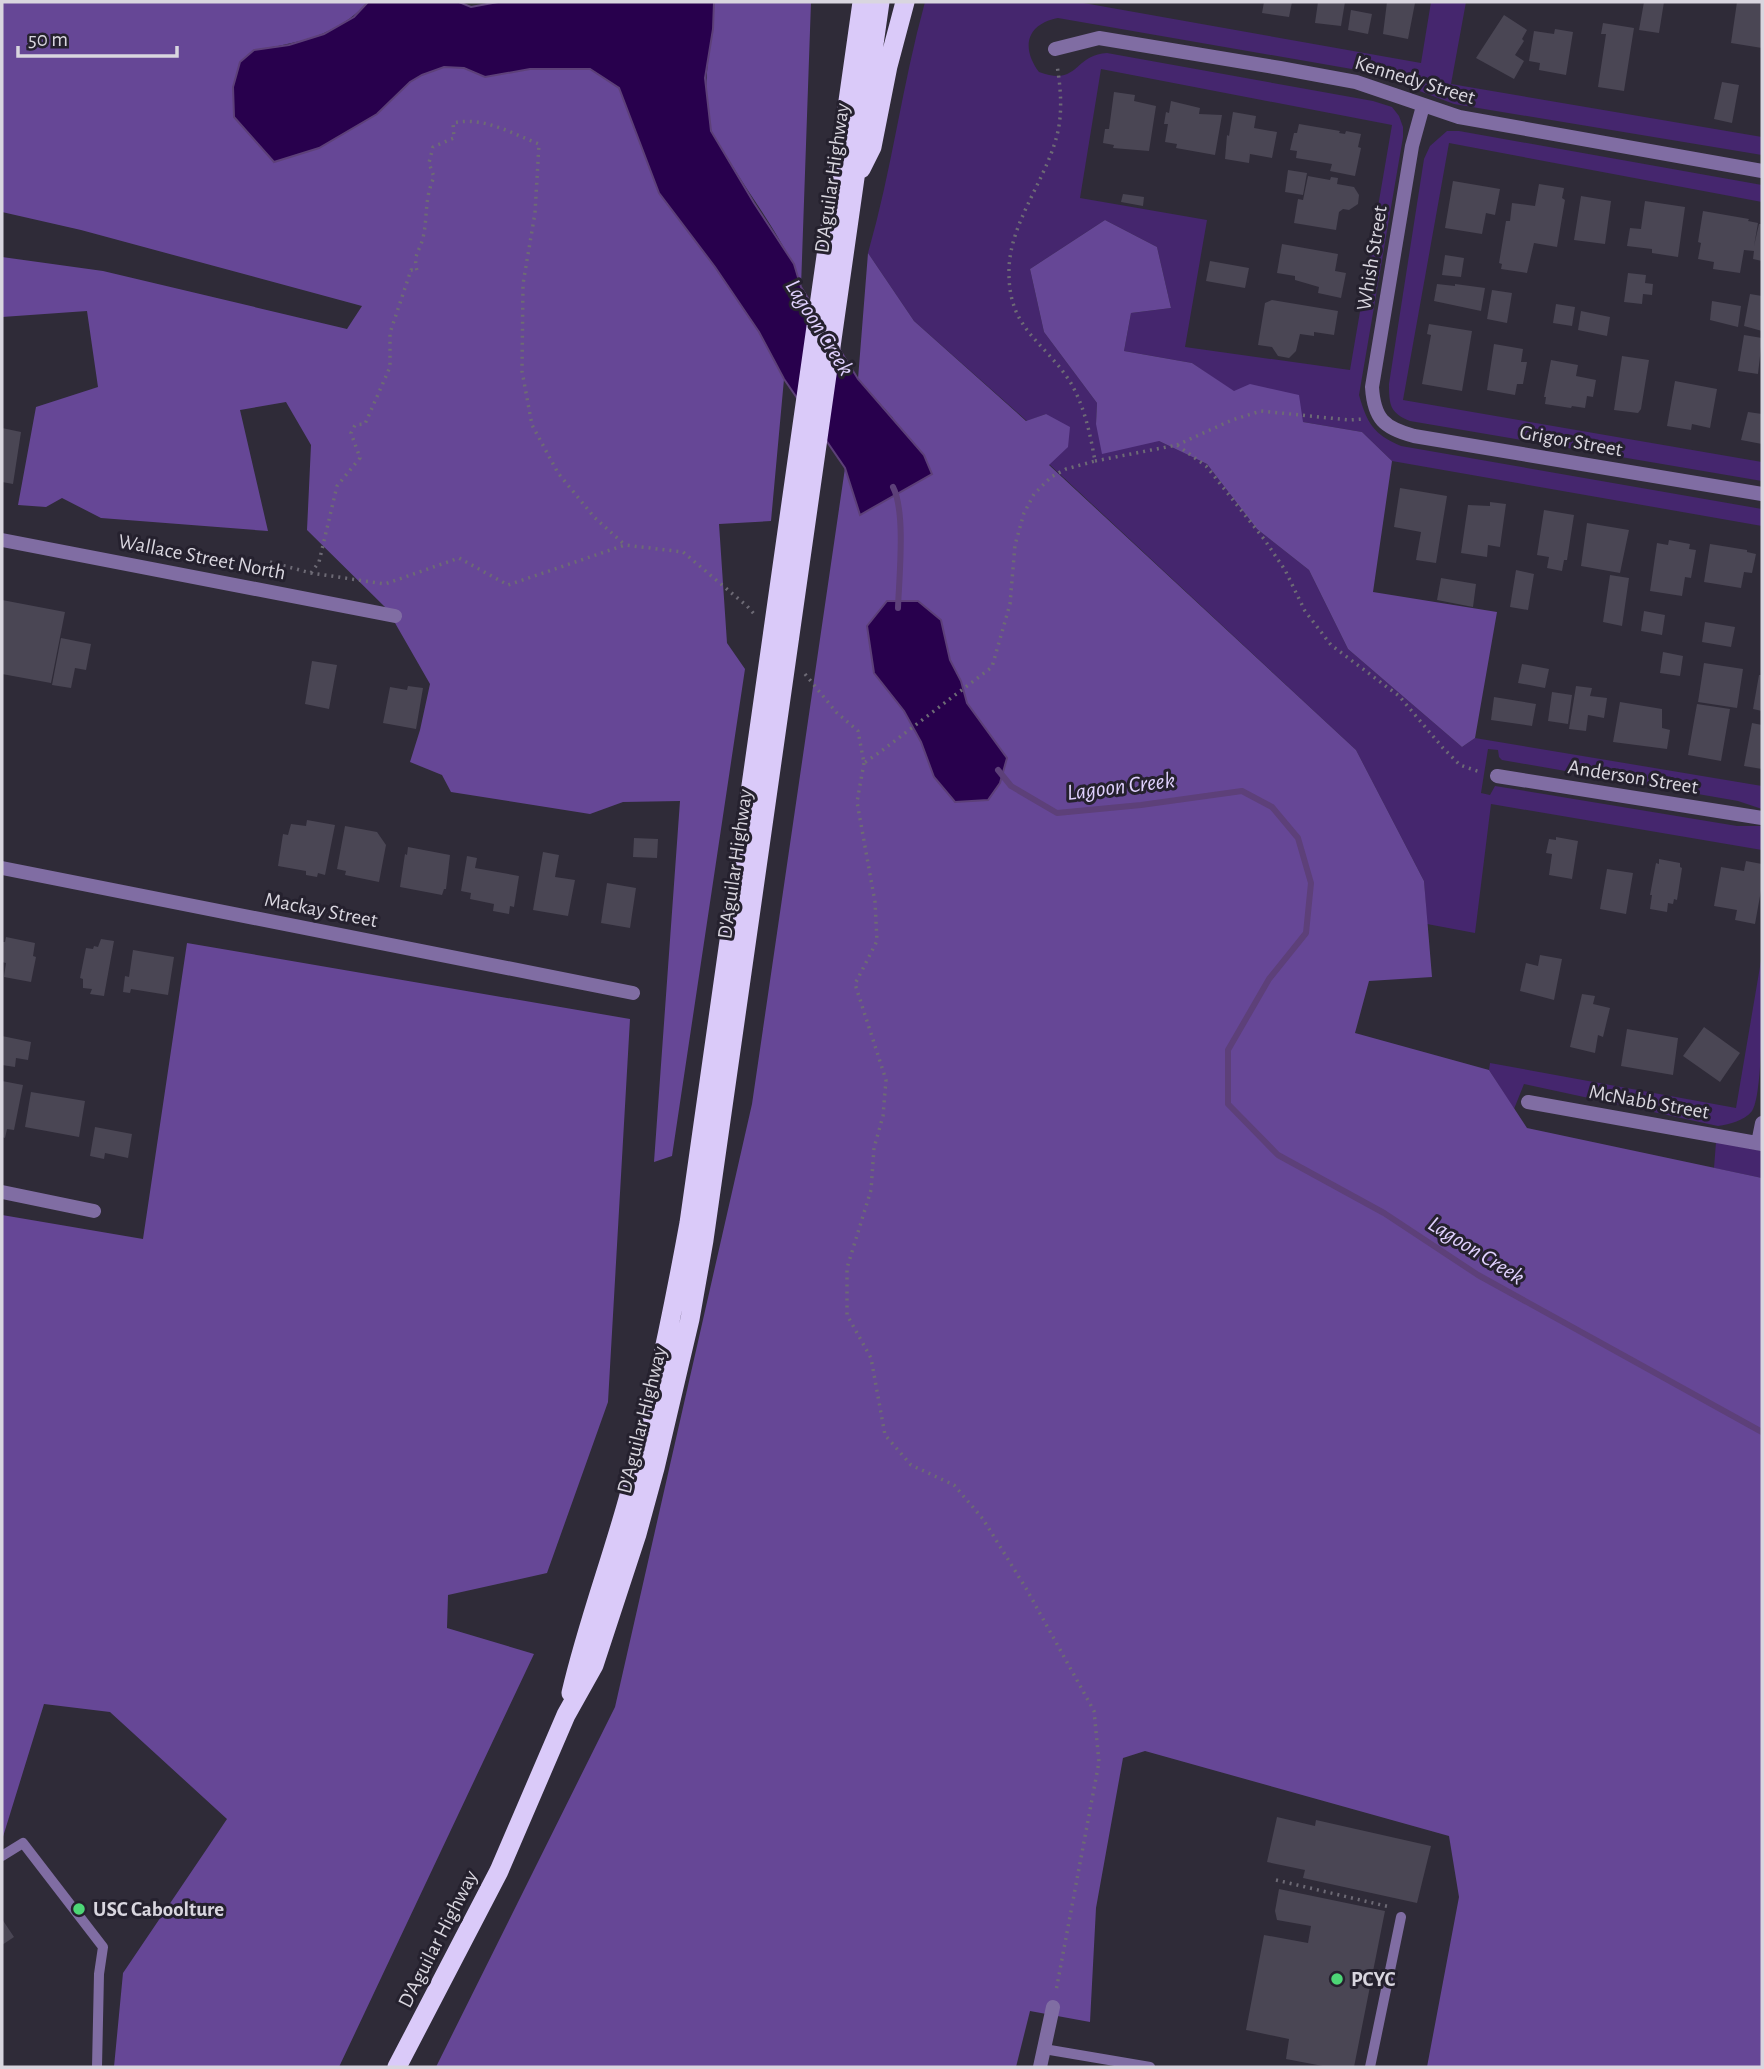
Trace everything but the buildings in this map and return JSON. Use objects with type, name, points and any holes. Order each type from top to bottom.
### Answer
[{"type":"highway","name":"D'Aguilar Highway","points":[[566,1715],[579,1657],[603,1584],[645,1436],[689,1223],[862,2]]},
{"type":"highway","name":"D'Aguilar Highway","points":[[397,2067],[499,1871],[566,1715],[594,1665],[630,1557],[655,1468],[690,1319],[704,1240],[880,2]]},
{"type":"highway","points":[[854,183],[872,147],[888,66],[905,2]]},
{"type":"street","name":"Kennedy Street","points":[[1055,49],[1099,38],[1125,41],[1356,82],[1459,117],[1762,172]]},
{"type":"street","name":"Whish Street","points":[[1379,417],[1373,402],[1372,387],[1410,160],[1423,106]]},
{"type":"street","name":"Grigor Street","points":[[1379,417],[1396,431],[1414,436],[1762,494]]},
{"type":"street","name":"Wallace Street North","points":[[2,540],[395,616]]},
{"type":"street","name":"Anderson Street","points":[[1497,776],[1762,818]]},
{"type":"street","name":"Mackay Street","points":[[2,868],[633,993]]},
{"type":"street","name":"McNabb Street","points":[[1528,1102],[1760,1144]]},
{"type":"street","points":[[1760,1144],[1762,1123]]},
{"type":"street","points":[[2,1192],[94,1211]]},
{"type":"street","points":[[1040,2067],[1053,2007]]},
{"type":"lane","points":[[2,1856],[23,1843],[103,1947],[99,1974],[97,2067]]},
{"type":"lane","points":[[1370,2067],[1401,1917]]},
{"type":"lane","points":[[1044,2049],[1150,2067]]},
{"type":"path","points":[[1055,49],[1060,100],[1056,138],[1011,251],[1011,298],[1018,319],[1064,374],[1078,398],[1091,433],[1095,461]]},
{"type":"path","points":[[311,573],[319,562],[337,486],[360,458],[351,433],[355,425],[365,424],[390,367],[390,333],[411,270],[417,271],[414,257],[423,240],[427,192],[434,177],[429,163],[433,147],[454,138],[453,123],[465,120],[483,121],[539,144],[535,213],[523,284],[522,371],[532,425],[558,473],[594,517],[625,545]]},
{"type":"path","points":[[864,763],[992,667],[1010,604],[1015,545],[1024,513],[1034,494],[1051,477],[1066,469],[1095,461],[1177,445],[1232,420],[1261,411],[1349,420],[1379,417]]},
{"type":"path","points":[[1177,445],[1206,466],[1264,539],[1305,611],[1332,645],[1399,696],[1460,765],[1497,776]]},
{"type":"path","points":[[271,562],[311,573],[384,584],[459,558],[508,585],[625,545],[683,552],[756,616]]},
{"type":"path","points":[[801,669],[836,712],[858,731],[864,763],[857,802],[875,902],[877,941],[855,984],[886,1080],[883,1116],[874,1148],[871,1190],[847,1268],[847,1315],[871,1358],[885,1435],[911,1465],[954,1485],[983,1519],[1027,1590],[1094,1711],[1099,1762],[1053,2007]]},
{"type":"path","points":[[1276,1880],[1394,1908],[1401,1917]]},
{"type":"shaded area","points":[[2,2],[368,2],[343,23],[316,36],[254,50],[377,114],[409,83],[445,67],[464,68],[485,77],[530,69],[590,69],[619,88],[659,193],[715,267],[759,332],[784,379],[771,521],[719,524],[727,643],[745,669],[672,1156],[654,1162],[680,801],[623,802],[590,814],[451,792],[442,775],[410,762],[430,684],[387,609],[307,530],[311,445],[286,402],[240,410],[268,531],[101,518],[62,498],[46,507],[18,505],[36,407],[98,387],[87,311],[2,317],[2,257],[103,271],[347,329],[362,306],[81,230],[2,212]]},
{"type":"shaded area","points":[[714,2],[811,2],[801,287],[779,239],[711,129],[706,82]]},
{"type":"shaded area","points":[[925,2],[1078,2],[1421,63],[1431,2],[1466,2],[1451,84],[1762,137],[1762,155],[1454,104],[1369,72],[1058,18],[1039,26],[1030,38],[1033,63],[1039,72],[1052,76],[1062,76],[1088,59],[1107,53],[1373,101],[1392,107],[1399,116],[1403,137],[1359,395],[1368,420],[1384,437],[1401,446],[1762,509],[1762,526],[1392,461],[1362,432],[1303,422],[1234,392],[1192,363],[1124,351],[1131,313],[1171,308],[1157,247],[1105,220],[1030,269],[1044,332],[1097,403],[1096,424],[1159,441],[1207,464],[1257,529],[1309,570],[1348,649],[1462,747],[1475,738],[1762,786],[1762,809],[1738,801],[1502,760],[1498,750],[1488,749],[1481,793],[1490,795],[1495,786],[1737,826],[1762,826],[1762,850],[1491,804],[1475,933],[1427,924],[1424,881],[1356,750],[1049,464],[1046,414],[1027,421],[914,321],[868,253]],"holes":[[[1101,69],[1392,125],[1350,370],[1185,347],[1207,220],[1080,198]]]},
{"type":"shaded area","points":[[1447,131],[1762,185],[1762,202],[1449,143],[1403,400],[1762,462],[1762,481],[1410,421],[1398,415],[1390,403],[1389,384],[1424,159],[1430,146]]},
{"type":"shaded area","points":[[1105,220],[1157,247],[1171,308],[1131,313],[1124,351],[1192,363],[1234,391],[1250,384],[1299,395],[1303,422],[1362,432],[1392,461],[1373,592],[1497,612],[1475,738],[1462,747],[1348,649],[1309,570],[1257,529],[1207,464],[1159,441],[1102,454],[1096,424],[1097,403],[1044,332],[1030,269]]},
{"type":"shaded area","points":[[868,253],[914,321],[1026,421],[1046,414],[1070,427],[1068,447],[1049,465],[1356,750],[1424,881],[1432,977],[1369,981],[1355,1033],[1489,1070],[1527,1128],[1762,1178],[1762,2067],[1427,2067],[1459,1897],[1449,1836],[1145,1751],[1123,1758],[1096,1908],[1090,2022],[1030,2011],[1016,2067],[436,2067],[615,1707],[752,1104],[845,468],[860,515],[893,418],[858,379]],"holes":[[[941,620],[950,660],[961,681],[967,703],[1007,758],[921,742],[904,711],[874,673]]]},
{"type":"shaded area","points":[[187,943],[630,1019],[608,1402],[547,1573],[448,1595],[447,1628],[534,1654],[339,2067],[114,2067],[123,1973],[227,1819],[110,1712],[44,1704],[2,1840],[2,1215],[143,1239]]},
{"type":"shaded area","points":[[1762,955],[1759,1083],[1752,1111],[1736,1122],[1718,1126],[1524,1084],[1514,1109],[1489,1070],[1490,1063],[1736,1108]]},
{"type":"shaded area","points":[[1716,1142],[1762,1151],[1762,1178],[1714,1168]]},
{"type":"water","points":[[368,2],[459,2],[471,7],[498,2],[714,2],[713,29],[705,78],[711,131],[794,264],[801,287],[858,379],[924,455],[932,474],[860,515],[845,468],[784,379],[759,332],[715,267],[659,193],[619,88],[590,69],[530,69],[485,77],[464,68],[444,67],[410,82],[377,114],[319,148],[274,162],[234,117],[233,87],[240,62],[254,50],[289,45],[324,34],[354,17]]},
{"type":"water","points":[[887,601],[918,601],[941,620],[950,660],[961,681],[967,703],[1007,758],[1000,783],[988,800],[955,802],[934,777],[921,742],[904,711],[874,673],[867,626]]},
{"type":"waterway","name":"Lagoon Creek","points":[[893,487],[901,528],[898,608]]},
{"type":"waterway","name":"Lagoon Creek","points":[[998,770],[1011,786],[1057,813],[1242,791],[1272,807],[1298,838],[1311,883],[1306,933],[1269,979],[1228,1050],[1228,1104],[1278,1155],[1384,1213],[1478,1275],[1762,1432]]},
{"type":"place","name":"USC Caboolture","points":[[79,1909]]},
{"type":"place","name":"PCYC","points":[[1337,1979]]}]
